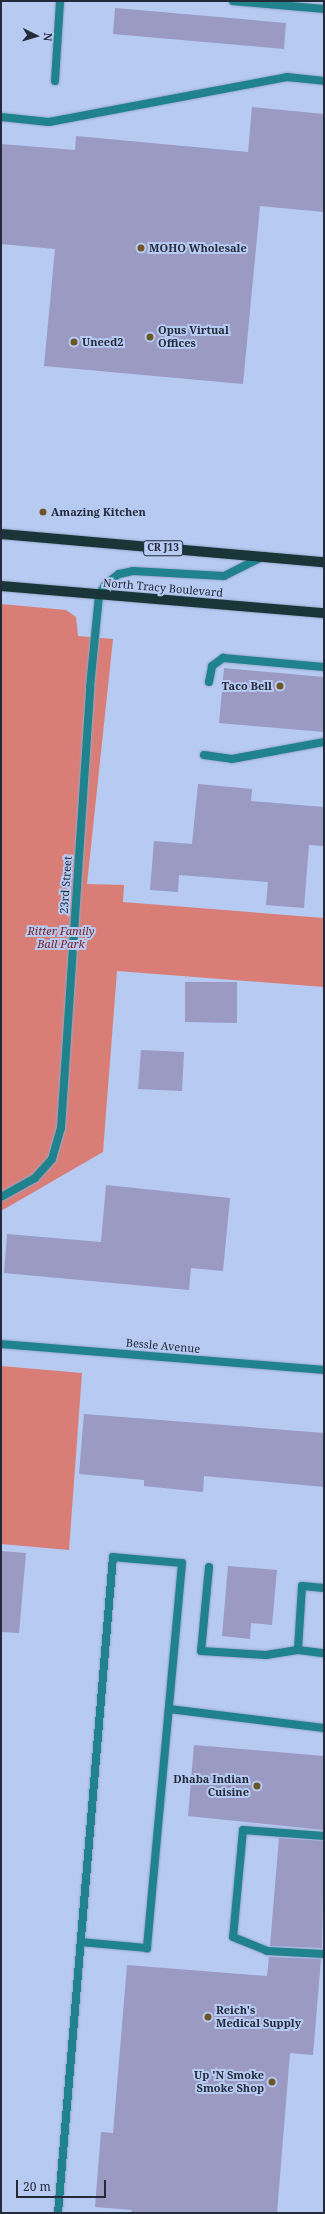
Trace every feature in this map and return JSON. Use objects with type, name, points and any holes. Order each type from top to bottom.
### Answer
[{"type":"main road","name":"CR J13","points":[[1,534],[324,562]]},
{"type":"main road","name":"North Tracy Boulevard","points":[[1,586],[324,613]]},
{"type":"street","points":[[55,81],[60,1]]},
{"type":"street","points":[[233,1],[324,9]]},
{"type":"street","points":[[1,117],[48,122],[287,77],[324,81]]},
{"type":"street","points":[[99,595],[106,584],[119,574],[133,571],[224,576],[264,556]]},
{"type":"street","name":"23rd Street","points":[[1,1197],[35,1178],[52,1159],[61,1128],[90,687],[99,595]]},
{"type":"street","points":[[209,682],[212,666],[223,658],[324,667]]},
{"type":"street","points":[[204,755],[232,759],[324,742]]},
{"type":"street","name":"Bessle Avenue","points":[[1,1344],[324,1370]]},
{"type":"street","points":[[58,2213],[113,1557],[182,1563],[147,1948],[81,1942]]},
{"type":"street","points":[[209,1567],[201,1651],[266,1656],[298,1650],[324,1653]]},
{"type":"street","points":[[298,1650],[302,1586],[324,1588]]},
{"type":"street","points":[[169,1709],[324,1728]]},
{"type":"street","points":[[324,1836],[243,1830],[233,1937],[267,1951],[324,1954]]},
{"type":"green space","name":"Ritter Family Ball Park","points":[[1,604],[66,610],[76,617],[78,636],[113,639],[87,884],[124,885],[123,902],[324,918],[324,987],[117,971],[103,1152],[1,1211]]},
{"type":"green space","points":[[1,1366],[82,1373],[69,1550],[1,1544]]},
{"type":"building","points":[[115,8],[286,23],[284,49],[113,34]]},
{"type":"building","points":[[252,107],[324,114],[324,212],[260,206],[243,384],[44,366],[55,249],[1,244],[1,144],[75,150],[76,136],[248,152]]},
{"type":"building","points":[[224,668],[324,677],[324,732],[219,723]]},
{"type":"building","points":[[198,784],[252,789],[251,801],[324,807],[324,846],[309,845],[304,908],[266,905],[268,882],[179,875],[178,892],[150,890],[154,841],[192,844]]},
{"type":"building","points":[[185,982],[237,982],[237,1023],[185,1022]]},
{"type":"building","points":[[141,1050],[184,1052],[182,1091],[138,1089]]},
{"type":"building","points":[[106,1185],[230,1198],[223,1271],[191,1268],[189,1290],[4,1273],[7,1234],[101,1242]]},
{"type":"building","points":[[84,1414],[324,1433],[324,1487],[204,1476],[203,1492],[144,1486],[144,1480],[79,1474]]},
{"type":"building","points":[[1,1551],[26,1553],[19,1633],[1,1632]]},
{"type":"building","points":[[228,1566],[277,1570],[272,1625],[251,1623],[250,1639],[222,1636]]},
{"type":"building","name":"Dhaba Indian Cuisine","points":[[194,1745],[324,1756],[324,1830],[188,1816]]},
{"type":"building","points":[[279,1838],[324,1841],[322,1948],[270,1946]]},
{"type":"building","points":[[269,1957],[321,1959],[313,2055],[290,2053],[277,2213],[131,2213],[132,2210],[95,2207],[101,2132],[113,2133],[127,1965],[267,1976]]},
{"type":"place","name":"MOHO Wholesale","points":[[141,248]]},
{"type":"place","name":"Opus Virtual Offices","points":[[150,337]]},
{"type":"place","name":"Uneed2","points":[[74,342]]},
{"type":"place","name":"Amazing Kitchen","points":[[43,512]]},
{"type":"place","name":"Taco Bell","points":[[280,686]]},
{"type":"place","name":"Dhaba Indian Cuisine","points":[[257,1786]]},
{"type":"place","name":"Reich's Medical Supply","points":[[208,2017]]},
{"type":"place","name":"Up 'N Smoke Smoke Shop","points":[[272,2082]]}]
